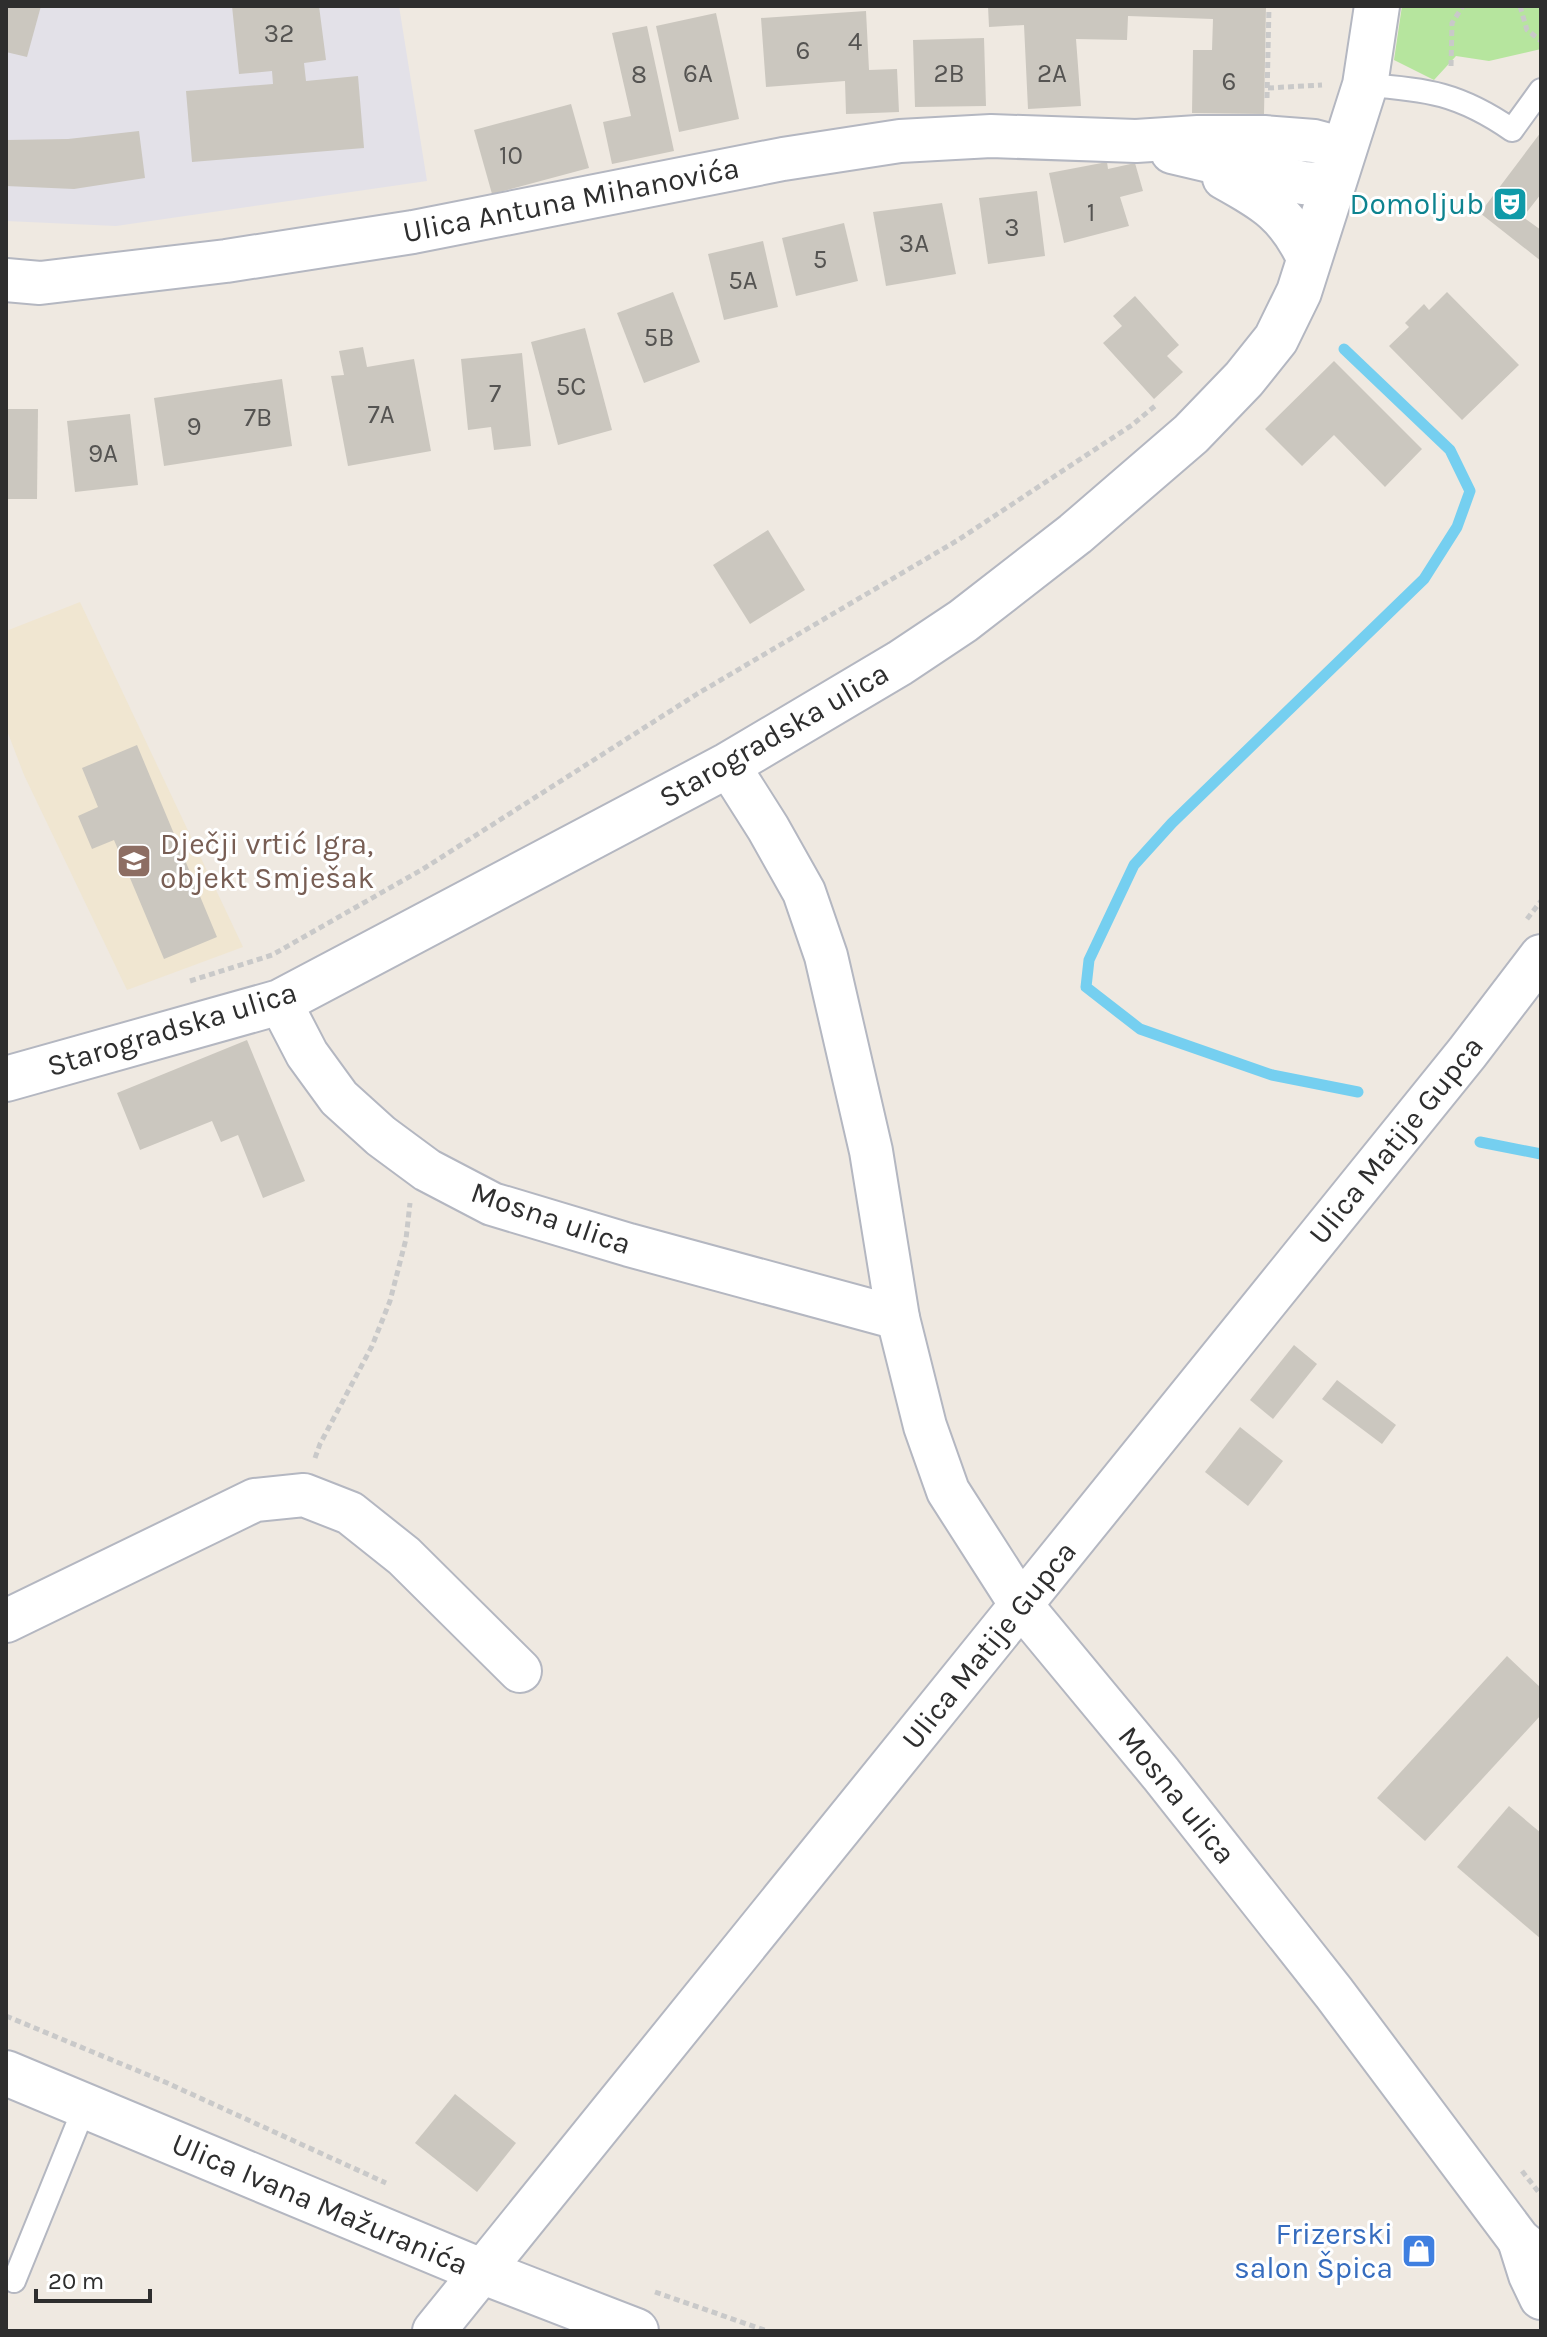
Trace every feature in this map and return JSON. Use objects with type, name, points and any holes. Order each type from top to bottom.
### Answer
[{"type":"main road","name":"Starogradska ulica","points":[[6,1079],[280,1002],[728,765],[900,663],[963,621],[1098,514],[1191,434],[1276,339],[1309,260],[1365,85],[1377,6]]},
{"type":"main road","name":"Ulica Ivana Mažuranića","points":[[6,2073],[481,2271],[636,2331]]},
{"type":"street","name":"Ulica Antuna Mihanovića","points":[[6,280],[40,283],[226,261],[413,232],[783,159],[900,141],[991,136],[1136,141],[1264,137],[1314,141],[1339,164],[1317,184],[1303,183],[1185,156],[1136,141]]},
{"type":"street","name":"Ulica Antuna Mihanovića","points":[[1185,156],[1275,209],[1300,240],[1309,260]]},
{"type":"street","name":"Mosna ulica","points":[[728,765],[804,892],[826,956],[871,1151],[898,1318],[925,1426],[948,1491],[1021,1605],[1152,1762],[1530,2249],[1530,2275],[1541,2298]]},
{"type":"street","name":"Ulica Matije Gupca","points":[[434,2331],[1467,1053],[1541,956]]},
{"type":"street","name":"Mosna ulica","points":[[280,1002],[307,1054],[339,1098],[381,1136],[427,1170],[492,1204],[671,1257],[898,1318]]},
{"type":"street","points":[[6,1621],[255,1500],[304,1495],[350,1513],[404,1556],[520,1671]]},
{"type":"lane","points":[[1365,85],[1410,88],[1454,98],[1484,110],[1512,130],[1541,90]]},
{"type":"lane","points":[[14,2281],[85,2106]]},
{"type":"path","points":[[1269,6],[1268,88],[1365,85]]},
{"type":"path","points":[[1454,98],[1452,23],[1463,6]]},
{"type":"path","points":[[1520,6],[1527,30],[1541,41]]},
{"type":"path","points":[[183,983],[272,955],[423,869],[697,694],[958,540],[1132,425],[1166,397]]},
{"type":"path","points":[[304,1495],[320,1444],[372,1346],[390,1301],[406,1239],[410,1205],[427,1170]]},
{"type":"path","points":[[6,2016],[165,2082],[389,2185]]},
{"type":"path","points":[[653,2291],[767,2331]]},
{"type":"shaded area","points":[[6,6],[399,6],[427,181],[116,226],[6,221]]},
{"type":"shaded area","name":"Dječji vrtić Igra, objekt Smješak","points":[[80,602],[243,947],[127,990],[24,775],[6,728],[6,631]]},
{"type":"green space","points":[[1402,6],[1541,6],[1541,49],[1489,61],[1456,56],[1434,80],[1394,60]]},
{"type":"building","points":[[6,6],[41,6],[27,57],[6,52]]},
{"type":"building","points":[[232,6],[319,6],[326,60],[304,63],[306,81],[358,76],[364,148],[192,162],[186,91],[273,84],[272,71],[239,74]]},
{"type":"building","points":[[988,6],[1266,6],[1264,114],[1192,113],[1193,50],[1212,50],[1213,19],[1128,16],[1127,40],[1076,39],[1081,106],[1028,109],[1024,25],[989,27]]},
{"type":"building","points":[[866,11],[869,70],[897,69],[899,112],[846,114],[845,81],[766,87],[761,18]]},
{"type":"building","points":[[716,13],[739,119],[679,132],[656,26]]},
{"type":"building","points":[[647,26],[674,151],[612,164],[603,122],[631,116],[612,33]]},
{"type":"building","points":[[984,38],[986,106],[915,107],[913,40]]},
{"type":"building","points":[[571,104],[589,168],[492,194],[474,130]]},
{"type":"building","points":[[139,131],[145,178],[74,189],[6,186],[6,140],[68,139]]},
{"type":"building","name":"Domoljub","points":[[1541,132],[1541,194],[1523,217],[1541,230],[1541,261],[1480,213]]},
{"type":"building","points":[[1107,162],[1108,169],[1135,163],[1143,191],[1120,197],[1129,226],[1064,243],[1049,173]]},
{"type":"building","points":[[1037,191],[1045,256],[988,264],[979,198]]},
{"type":"building","points":[[942,203],[956,274],[886,286],[873,212]]},
{"type":"building","points":[[844,223],[858,281],[796,296],[782,238]]},
{"type":"building","points":[[763,241],[778,307],[724,320],[708,254]]},
{"type":"building","points":[[673,292],[700,362],[644,383],[617,313]]},
{"type":"building","points":[[1447,292],[1519,365],[1462,420],[1389,346],[1409,327],[1405,323],[1424,304],[1429,310]]},
{"type":"building","points":[[1135,296],[1179,345],[1167,356],[1183,372],[1154,399],[1103,343],[1122,326],[1113,316]]},
{"type":"building","points":[[585,328],[612,430],[558,445],[531,342]]},
{"type":"building","points":[[363,347],[367,367],[414,359],[431,451],[348,466],[331,376],[344,375],[339,351]]},
{"type":"building","points":[[522,353],[531,446],[494,450],[491,427],[468,430],[461,359]]},
{"type":"building","points":[[1334,361],[1422,449],[1385,487],[1334,435],[1302,466],[1265,429]]},
{"type":"building","points":[[282,379],[292,446],[164,466],[154,398]]},
{"type":"building","points":[[6,409],[38,409],[37,499],[6,499]]},
{"type":"building","points":[[130,414],[138,485],[75,492],[67,421]]},
{"type":"building","points":[[768,530],[805,590],[750,624],[713,565]]},
{"type":"building","points":[[137,745],[217,937],[164,959],[114,840],[92,849],[78,816],[98,807],[82,768]]},
{"type":"building","points":[[247,1040],[305,1181],[263,1198],[238,1135],[221,1142],[212,1121],[140,1150],[117,1093]]},
{"type":"building","points":[[1294,1345],[1317,1364],[1273,1419],[1250,1400]]},
{"type":"building","points":[[1337,1380],[1396,1425],[1382,1444],[1322,1399]]},
{"type":"building","points":[[1240,1427],[1283,1461],[1248,1506],[1205,1472]]},
{"type":"building","points":[[1507,1656],[1541,1688],[1541,1715],[1425,1841],[1377,1798]]},
{"type":"building","points":[[1509,1806],[1541,1833],[1541,1939],[1457,1867]]},
{"type":"building","points":[[455,2094],[516,2143],[477,2192],[415,2143]]},
{"type":"waterway","points":[[1344,349],[1450,450],[1470,491],[1457,527],[1424,579],[1172,823],[1134,865],[1089,960],[1086,987],[1140,1029],[1272,1075],[1358,1092]]},
{"type":"waterway","points":[[1480,1142],[1541,1154]]},
{"type":"place","name":"Domoljub","points":[[1510,204]]},
{"type":"place","name":"Dječji vrtić Igra, objekt Smješak","points":[[134,861]]},
{"type":"place","name":"Frizerski salon Špica","points":[[1419,2251]]}]
